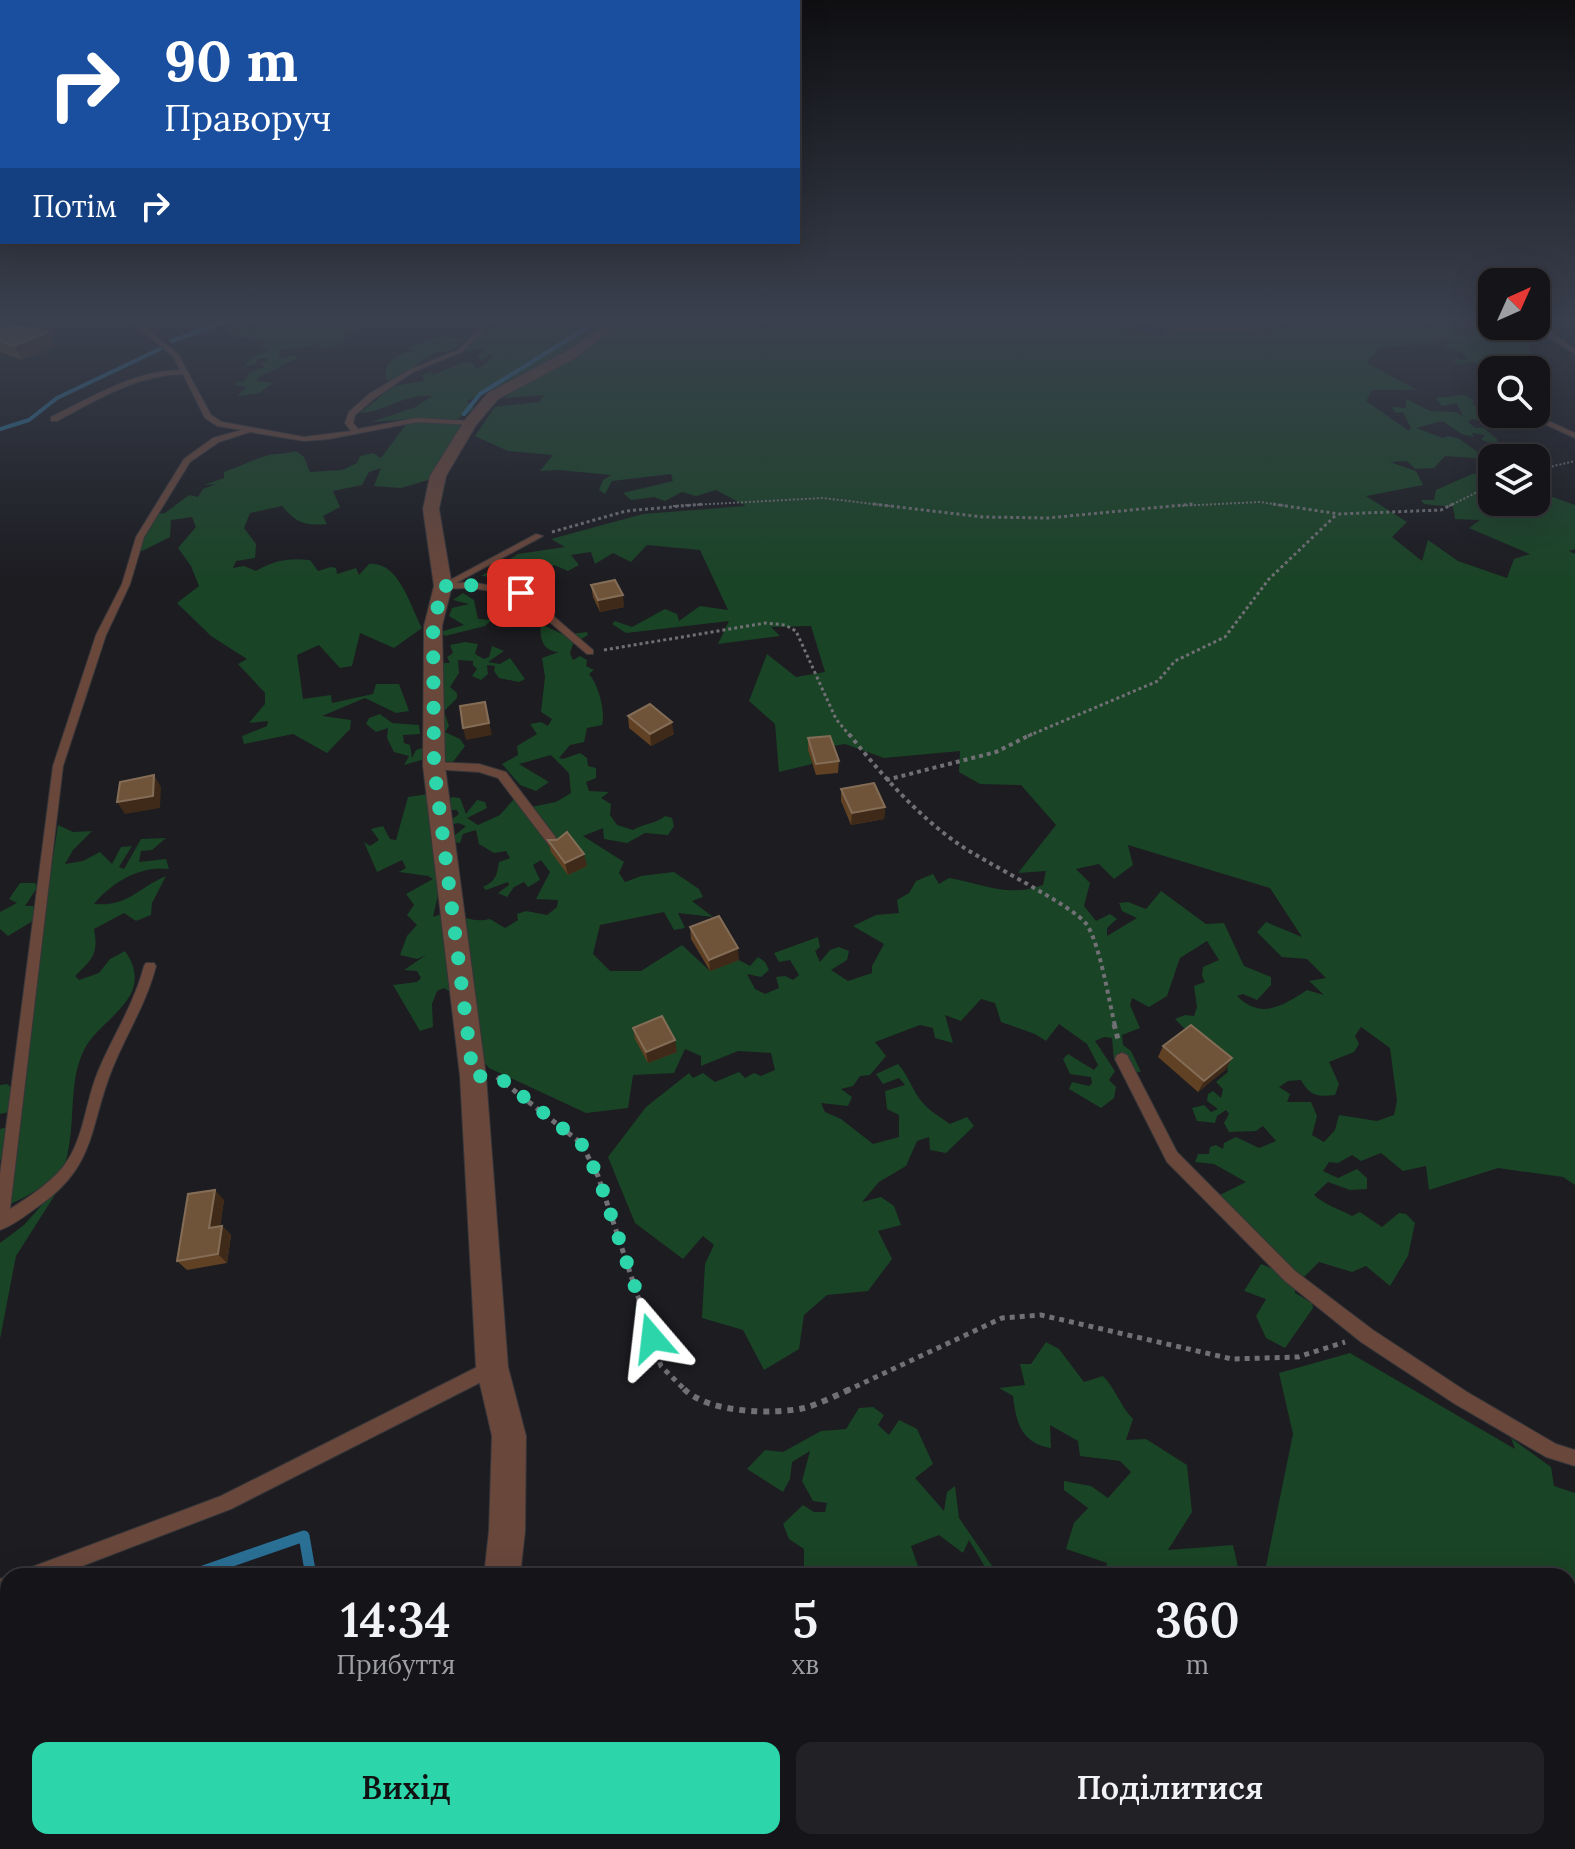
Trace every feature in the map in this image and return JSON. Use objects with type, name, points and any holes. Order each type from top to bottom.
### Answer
[{"type":"street","points":[[483,408],[438,476],[431,509],[443,586],[433,626],[434,766],[473,1076],[492,1367],[509,1436],[503,1568]]},
{"type":"lane","points":[[54,419],[76,408]]},
{"type":"lane","points":[[204,408],[208,416],[220,424],[304,439],[417,420],[470,423]]},
{"type":"lane","points":[[356,432],[349,423],[358,408]]},
{"type":"lane","points":[[1550,425],[1575,436]]},
{"type":"lane","points":[[0,1223],[58,766],[101,635],[126,584],[140,537],[187,461],[216,440],[247,431]]},
{"type":"lane","points":[[443,586],[539,536]]},
{"type":"lane","points":[[443,586],[470,585],[521,593],[590,652]]},
{"type":"lane","points":[[434,766],[479,768],[502,775],[556,846]]},
{"type":"lane","points":[[0,1223],[42,1196],[75,1161],[103,1075],[141,1001],[150,966]]},
{"type":"lane","points":[[1122,1059],[1172,1157],[1290,1276],[1367,1336],[1461,1398],[1552,1451],[1575,1458]]},
{"type":"lane","points":[[53,1568],[225,1503],[492,1367]]},
{"type":"path","points":[[1550,467],[1575,461]]},
{"type":"path","points":[[539,536],[626,511],[823,498],[983,517],[1048,518],[1200,503],[1260,502],[1339,514],[1441,510],[1478,492]]},
{"type":"path","points":[[886,780],[996,752],[1066,718],[1158,681],[1175,661],[1225,637],[1269,579],[1312,535],[1339,514]]},
{"type":"path","points":[[590,652],[766,623],[785,625],[796,631],[836,719],[886,780],[955,842],[1003,873],[1052,899],[1087,924],[1122,1059]]},
{"type":"path","points":[[473,1076],[499,1077],[581,1143],[598,1176],[661,1366],[690,1395],[734,1411],[803,1408],[861,1385],[1002,1318],[1041,1315],[1232,1359],[1298,1357],[1367,1336]]},
{"type":"green space","points":[[412,408],[475,409],[457,419],[460,428],[428,480],[401,488],[374,486],[381,468],[369,472],[362,485],[333,491],[340,507],[323,516],[327,524],[302,522],[282,506],[250,513],[244,528],[256,544],[255,558],[236,561],[233,568],[244,566],[256,571],[276,562],[302,559],[310,560],[318,571],[336,568],[337,574],[356,568],[359,575],[369,564],[388,570],[402,587],[422,628],[394,648],[360,633],[352,666],[340,668],[319,645],[297,655],[303,699],[331,695],[332,703],[373,694],[376,684],[399,684],[409,711],[396,713],[365,698],[322,716],[351,720],[350,729],[327,753],[293,734],[244,744],[242,736],[267,726],[268,721],[249,723],[265,704],[265,693],[238,664],[247,659],[211,636],[177,603],[199,586],[191,566],[178,548],[196,527],[192,517],[171,520],[170,537],[138,553],[142,538],[158,514],[165,513],[189,495],[198,497],[203,489],[216,484],[204,485],[224,478],[224,472],[272,454],[296,451],[304,457],[310,472],[342,470],[357,463],[360,456],[373,453],[381,458],[410,419],[371,422]]},
{"type":"green space","points":[[494,408],[1376,408],[1409,431],[1411,428],[1403,412],[1396,413],[1392,408],[1456,412],[1463,417],[1459,408],[1478,408],[1478,420],[1468,422],[1475,428],[1484,428],[1498,440],[1496,444],[1481,440],[1485,435],[1472,433],[1474,437],[1462,434],[1442,421],[1416,428],[1443,438],[1460,439],[1478,452],[1478,458],[1445,456],[1434,468],[1415,469],[1407,461],[1390,462],[1416,471],[1423,485],[1366,496],[1407,522],[1392,537],[1422,561],[1428,540],[1458,561],[1507,578],[1514,559],[1530,554],[1469,528],[1480,520],[1455,519],[1453,507],[1424,504],[1421,500],[1434,500],[1436,490],[1478,473],[1478,516],[1550,516],[1550,496],[1575,505],[1575,549],[1569,551],[1575,554],[1575,1185],[1563,1177],[1498,1168],[1429,1190],[1426,1166],[1403,1171],[1381,1153],[1361,1161],[1352,1155],[1338,1163],[1329,1162],[1323,1171],[1338,1178],[1357,1169],[1367,1178],[1367,1189],[1350,1190],[1328,1182],[1314,1195],[1352,1216],[1360,1212],[1382,1227],[1399,1213],[1406,1214],[1415,1223],[1408,1256],[1390,1286],[1366,1266],[1352,1272],[1319,1262],[1295,1286],[1295,1293],[1312,1303],[1313,1308],[1285,1348],[1266,1338],[1256,1316],[1266,1299],[1244,1291],[1261,1264],[1273,1269],[1280,1262],[1220,1195],[1246,1182],[1214,1164],[1195,1162],[1198,1154],[1209,1154],[1210,1147],[1216,1145],[1223,1149],[1224,1143],[1236,1137],[1259,1148],[1276,1141],[1263,1126],[1256,1131],[1229,1132],[1224,1123],[1229,1114],[1226,1110],[1217,1116],[1215,1123],[1197,1121],[1192,1108],[1204,1105],[1211,1112],[1218,1109],[1207,1101],[1208,1094],[1213,1091],[1221,1098],[1223,1089],[1216,1082],[1228,1072],[1226,1060],[1207,1046],[1204,1036],[1184,1028],[1175,1019],[1194,1016],[1197,1007],[1194,986],[1205,982],[1203,967],[1219,960],[1207,941],[1180,958],[1167,996],[1149,1007],[1132,998],[1130,1005],[1140,1028],[1122,1035],[1123,1045],[1131,1051],[1141,1072],[1121,1071],[1114,1060],[1112,1038],[1095,1041],[1115,1071],[1109,1080],[1116,1087],[1114,1098],[1101,1108],[1069,1089],[1072,1082],[1089,1086],[1092,1083],[1091,1077],[1070,1074],[1063,1059],[1068,1054],[1094,1070],[1098,1065],[1087,1044],[1059,1024],[1046,1041],[1001,1022],[995,1003],[981,999],[961,1021],[945,1015],[953,1043],[935,1038],[933,1028],[920,1025],[875,1042],[886,1056],[870,1075],[860,1076],[853,1086],[841,1089],[852,1097],[848,1106],[821,1103],[825,1112],[841,1119],[873,1144],[899,1137],[899,1115],[887,1109],[885,1091],[905,1085],[899,1078],[883,1084],[876,1074],[898,1064],[929,1109],[950,1124],[967,1117],[974,1126],[946,1153],[930,1150],[929,1137],[917,1141],[906,1166],[879,1182],[862,1202],[881,1197],[894,1206],[901,1225],[878,1231],[892,1259],[868,1291],[827,1295],[804,1315],[799,1349],[764,1370],[743,1330],[702,1318],[705,1264],[714,1245],[703,1236],[683,1259],[635,1223],[608,1157],[646,1107],[689,1073],[693,1078],[703,1073],[715,1082],[739,1072],[745,1078],[754,1073],[761,1076],[775,1070],[771,1053],[738,1051],[701,1066],[701,1056],[685,1049],[674,1073],[633,1075],[628,1108],[586,1113],[489,1068],[477,1054],[469,1003],[444,988],[437,991],[432,1004],[433,1027],[420,1031],[393,985],[417,982],[421,978],[417,971],[404,970],[426,955],[417,959],[400,955],[407,936],[417,925],[407,915],[414,905],[406,894],[433,879],[399,872],[406,868],[402,860],[377,872],[364,842],[370,846],[379,840],[371,829],[383,826],[390,839],[396,840],[408,797],[428,794],[440,887],[433,917],[448,914],[474,920],[490,919],[505,928],[518,920],[517,914],[526,911],[547,915],[557,907],[558,900],[536,899],[550,872],[541,860],[533,865],[540,880],[528,887],[524,882],[514,887],[507,897],[498,893],[509,885],[508,882],[486,890],[483,887],[495,877],[499,862],[510,858],[506,851],[494,853],[479,844],[476,830],[463,834],[460,843],[448,841],[466,826],[458,823],[446,826],[459,814],[457,810],[445,810],[444,804],[452,797],[460,798],[466,814],[477,800],[485,802],[487,808],[467,818],[478,825],[500,815],[514,799],[519,801],[521,809],[556,802],[571,793],[569,773],[551,755],[519,764],[549,782],[536,791],[520,785],[502,764],[518,755],[517,746],[537,734],[530,724],[541,722],[548,726],[552,719],[541,712],[545,677],[542,658],[559,652],[543,643],[541,624],[564,635],[587,632],[588,635],[573,644],[570,653],[573,660],[580,656],[587,660],[586,666],[594,670],[589,674],[602,706],[602,725],[587,728],[584,742],[570,745],[559,758],[580,753],[587,758],[588,766],[596,768],[596,778],[586,782],[589,791],[609,792],[601,798],[611,804],[610,815],[617,825],[633,830],[665,816],[672,818],[674,826],[668,835],[645,833],[627,843],[604,839],[603,828],[583,836],[624,862],[619,873],[625,882],[641,876],[674,872],[699,889],[703,897],[692,901],[713,917],[678,913],[685,928],[674,930],[664,912],[600,925],[593,954],[610,971],[641,971],[682,945],[710,971],[739,960],[750,966],[758,957],[769,970],[761,977],[747,974],[755,989],[765,994],[779,988],[776,977],[785,976],[793,980],[799,975],[790,960],[779,962],[774,953],[818,937],[820,947],[815,951],[820,962],[830,950],[839,947],[849,951],[847,960],[831,970],[848,981],[872,973],[872,966],[884,944],[853,926],[876,915],[899,913],[897,900],[909,893],[916,881],[933,874],[939,884],[949,878],[1007,890],[1043,885],[1046,871],[1018,873],[1056,825],[1021,785],[980,784],[959,772],[960,751],[884,758],[845,744],[809,750],[812,764],[779,772],[775,724],[749,701],[767,654],[796,677],[825,672],[811,626],[771,627],[780,636],[718,644],[729,621],[626,633],[612,624],[615,621],[632,627],[665,609],[677,614],[679,621],[700,606],[728,610],[700,550],[647,545],[631,562],[613,553],[595,564],[591,552],[571,555],[579,565],[568,571],[554,565],[530,581],[481,576],[518,554],[565,547],[551,539],[643,514],[746,506],[716,490],[696,496],[682,492],[665,501],[654,497],[631,500],[623,493],[673,481],[671,474],[612,481],[605,494],[599,490],[603,480],[611,475],[540,471],[553,455],[508,451],[475,436]],"holes":[[[1128,845],[1270,888],[1302,937],[1266,922],[1257,932],[1282,957],[1307,959],[1326,978],[1309,981],[1324,995],[1307,990],[1272,1008],[1255,1007],[1237,996],[1243,994],[1257,1000],[1271,985],[1271,977],[1244,966],[1224,923],[1206,924],[1161,891],[1146,909],[1128,902],[1119,903],[1122,911],[1137,918],[1107,936],[1107,928],[1117,919],[1110,914],[1096,921],[1084,906],[1090,883],[1076,869],[1099,864],[1114,879],[1133,865]],[[1361,1027],[1390,1048],[1397,1101],[1394,1115],[1377,1121],[1339,1115],[1335,1130],[1324,1142],[1312,1135],[1317,1116],[1311,1102],[1287,1102],[1290,1094],[1279,1087],[1288,1081],[1301,1080],[1315,1094],[1335,1095],[1339,1084],[1329,1062],[1354,1052],[1359,1044],[1355,1036]]]},
{"type":"green space","points":[[463,593],[474,600],[478,619],[491,620],[485,626],[445,636],[440,632],[464,625],[449,616],[452,608],[469,604],[453,600]]},
{"type":"green space","points":[[465,642],[478,644],[475,654],[484,659],[489,657],[492,646],[504,651],[488,662],[500,664],[510,658],[525,679],[519,682],[499,678],[494,671],[495,666],[487,665],[488,674],[481,680],[472,676],[477,669],[473,661],[458,660],[459,673],[450,687],[457,693],[457,698],[444,711],[449,726],[445,732],[460,739],[465,746],[453,762],[440,761],[437,733],[445,726],[441,714],[439,663],[450,663],[447,657],[453,653],[450,645]]},
{"type":"green space","points":[[380,714],[392,723],[419,725],[420,734],[403,735],[404,743],[410,745],[412,758],[416,750],[423,748],[428,758],[404,765],[409,756],[394,752],[387,738],[388,728],[376,732],[366,724],[369,718]]},
{"type":"green space","points":[[58,825],[73,832],[92,831],[73,850],[65,864],[83,861],[100,852],[112,864],[121,847],[132,846],[119,867],[124,869],[141,839],[166,838],[152,850],[141,851],[139,862],[166,859],[169,869],[147,870],[127,877],[94,904],[124,900],[166,876],[152,903],[151,915],[136,921],[124,913],[94,929],[96,945],[93,956],[75,976],[79,980],[99,973],[110,959],[125,951],[133,967],[135,981],[131,994],[93,1037],[80,1060],[74,1084],[71,1134],[65,1164],[40,1188],[10,1204],[15,1154],[0,1160],[0,1129],[7,1127],[14,1111],[0,1114],[0,1085],[7,1084],[17,1092]]},
{"type":"green space","points":[[20,883],[35,883],[37,888],[25,906],[33,906],[36,915],[31,922],[8,936],[0,929],[0,912],[17,903],[9,899]]},
{"type":"green space","points":[[65,1179],[16,1256],[0,1339],[0,1243],[24,1225]]},
{"type":"green space","points":[[1046,1342],[1059,1349],[1084,1382],[1103,1376],[1133,1419],[1126,1440],[1146,1439],[1187,1465],[1192,1512],[1168,1550],[1233,1545],[1238,1568],[1106,1568],[1107,1563],[1066,1549],[1074,1523],[1088,1508],[1064,1490],[1064,1481],[1091,1486],[1108,1498],[1131,1472],[1120,1461],[1080,1456],[1078,1441],[1050,1425],[1051,1448],[1027,1436],[1018,1423],[1013,1396],[999,1388],[1025,1385],[1020,1364],[1031,1364]]},
{"type":"green space","points":[[1350,1353],[1515,1449],[1511,1438],[1551,1467],[1554,1486],[1575,1493],[1575,1568],[1267,1568],[1293,1434],[1279,1373]]},
{"type":"green space","points":[[873,1407],[884,1415],[878,1425],[889,1435],[899,1420],[917,1429],[933,1464],[915,1478],[944,1511],[947,1492],[955,1486],[959,1518],[993,1568],[986,1568],[969,1540],[963,1553],[939,1535],[911,1546],[918,1566],[922,1568],[804,1568],[804,1549],[789,1539],[783,1524],[803,1505],[814,1512],[825,1512],[827,1503],[813,1501],[802,1481],[810,1451],[792,1462],[790,1479],[783,1492],[747,1469],[765,1450],[783,1452],[821,1431],[846,1429],[859,1408]]},
{"type":"building","points":[[615,580],[623,595],[598,600],[591,585]]},
{"type":"building","points":[[485,702],[489,723],[463,728],[460,706]]},
{"type":"building","points":[[650,704],[672,722],[650,734],[628,716]]},
{"type":"building","points":[[830,736],[839,761],[816,764],[808,738]]},
{"type":"building","points":[[154,775],[153,796],[117,802],[120,782]]},
{"type":"building","points":[[874,783],[885,807],[852,813],[841,789]]},
{"type":"building","points":[[567,832],[584,854],[565,863],[548,840],[557,840]]},
{"type":"building","points":[[719,916],[738,948],[709,960],[690,927]]},
{"type":"building","points":[[662,1016],[675,1040],[646,1052],[633,1028]]},
{"type":"building","points":[[1191,1025],[1232,1058],[1204,1081],[1163,1046]]},
{"type":"building","points":[[215,1190],[209,1228],[222,1226],[218,1254],[177,1261],[188,1194]]},
{"type":"waterway","points":[[0,429],[29,420],[44,408]]},
{"type":"waterway","points":[[464,414],[469,408]]},
{"type":"waterway","points":[[212,1568],[304,1536],[310,1568]]},
{"type":"route","points":[[521,593],[470,585],[443,586],[433,626],[434,766],[473,1076],[499,1077],[581,1143],[598,1176],[652,1338]]}]
